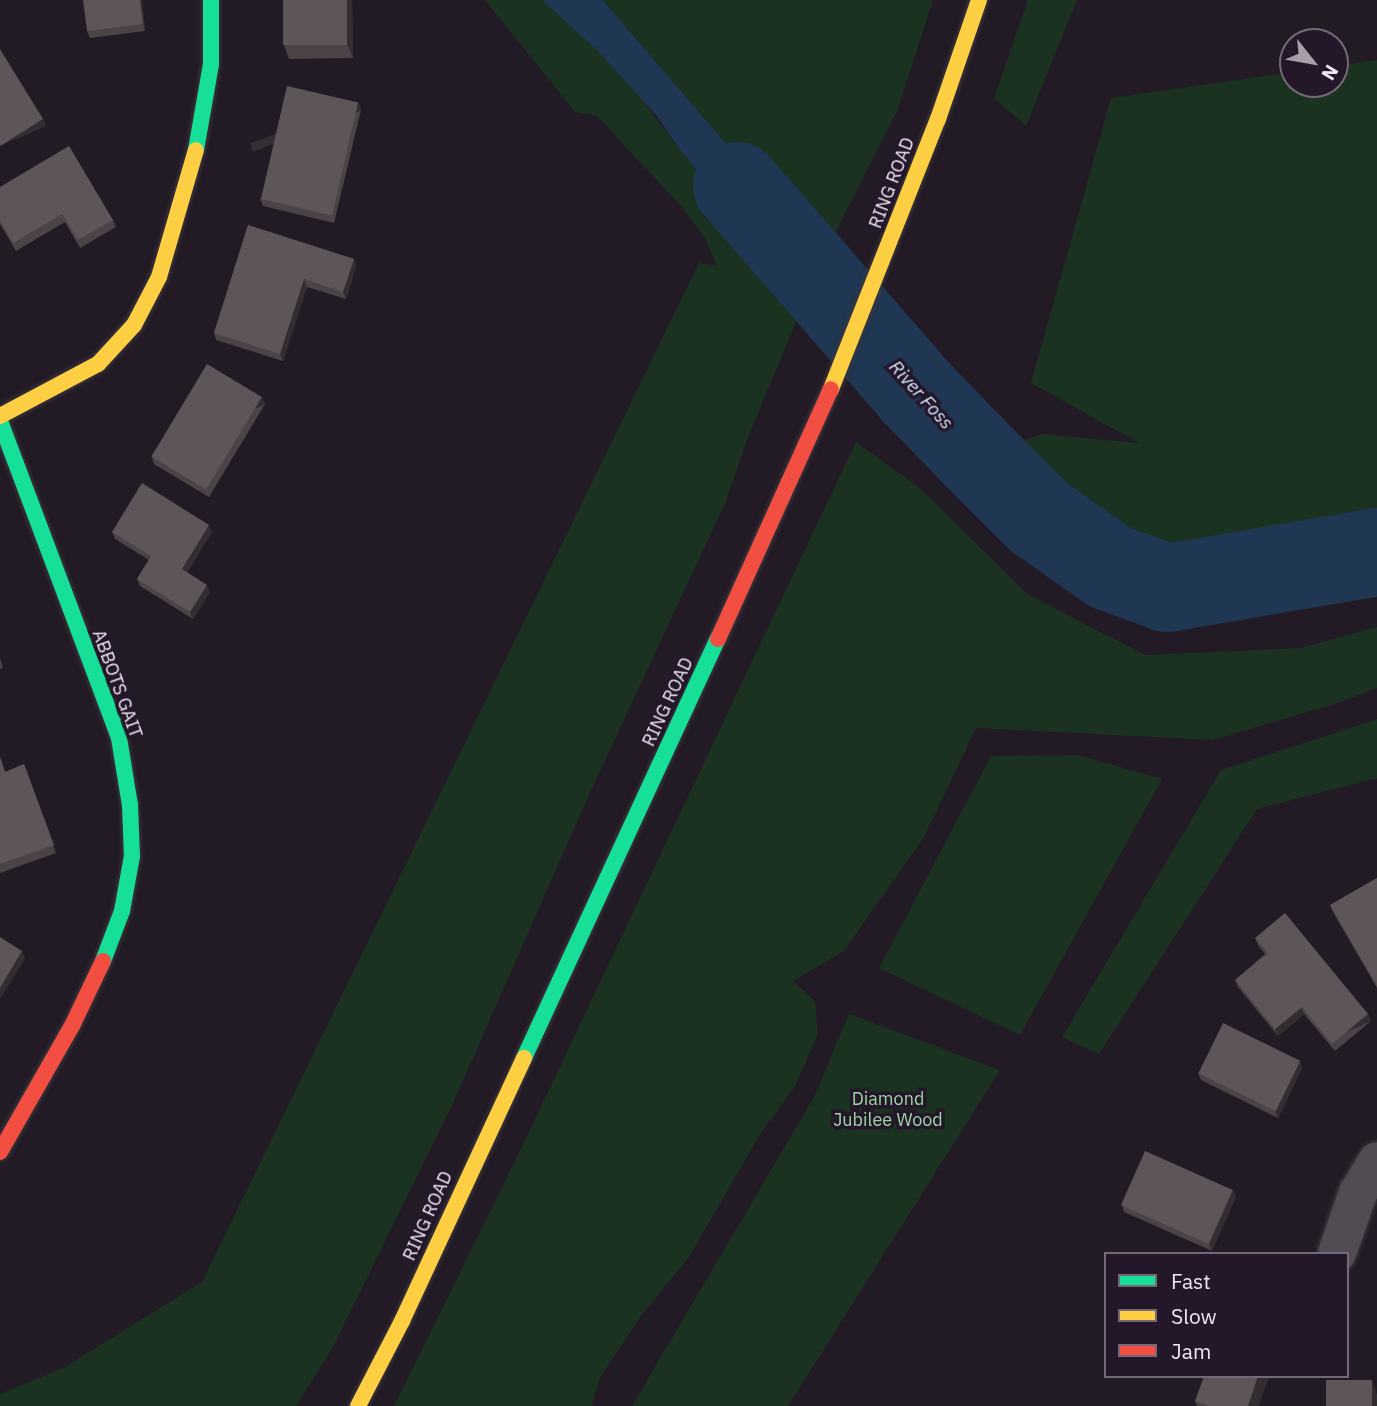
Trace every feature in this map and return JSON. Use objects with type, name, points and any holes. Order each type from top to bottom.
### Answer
[{"type":"main road","points":[[0,419],[98,364],[134,325],[159,277],[180,214],[198,143],[211,64],[211,0]]},
{"type":"main road","name":"RING ROAD","points":[[358,1406],[402,1321],[816,426],[894,232],[979,0]]},
{"type":"main road","name":"ABBOTS GAIT","points":[[0,419],[119,738],[131,805],[132,856],[122,911],[104,959],[72,1026],[0,1152]]},
{"type":"street","points":[[1336,1252],[1358,1193],[1377,1161]]},
{"type":"green space","points":[[485,0],[542,0],[606,52],[680,150],[753,237],[808,293],[747,440],[726,501],[588,797],[454,1101],[333,1347],[296,1406],[0,1406],[0,1394],[65,1367],[202,1282],[699,263],[717,266],[705,238],[681,206],[597,116],[575,112]]},
{"type":"green space","points":[[603,0],[933,0],[898,109],[823,257]]},
{"type":"green space","points":[[1028,0],[1077,0],[1026,126],[994,98]]},
{"type":"green space","points":[[1377,60],[1377,513],[1237,547],[1163,550],[1090,524],[1006,448],[1041,434],[1139,443],[1031,383],[1111,98],[1279,74],[1279,98],[1349,98],[1349,64]]},
{"type":"green space","points":[[856,442],[921,489],[1027,594],[1145,655],[1301,648],[1377,627],[1377,688],[1332,705],[1212,740],[976,728],[924,837],[844,951],[793,981],[815,1001],[818,1034],[795,1086],[761,1133],[689,1257],[641,1316],[601,1376],[591,1406],[394,1406],[519,1153]]},
{"type":"green space","points":[[1377,719],[1377,778],[1257,809],[1099,1054],[1062,1037],[1221,770]]},
{"type":"green space","points":[[1078,755],[1162,779],[1020,1035],[879,968],[991,756]]},
{"type":"green space","name":"Diamond Jubilee Wood","points":[[849,1014],[1000,1070],[788,1406],[632,1406],[814,1097]]},
{"type":"water","points":[[542,0],[603,0],[823,257],[808,293],[753,237],[680,150],[656,115],[596,49]]},
{"type":"building","points":[[83,0],[140,0],[143,24],[87,31]]},
{"type":"building","points":[[283,0],[347,0],[347,45],[283,45]]},
{"type":"building","points":[[0,49],[43,119],[0,146]]},
{"type":"building","points":[[287,86],[358,102],[332,215],[261,199]]},
{"type":"building","points":[[69,146],[113,220],[78,240],[62,214],[13,243],[0,221],[0,187]]},
{"type":"building","points":[[248,225],[354,259],[343,292],[304,279],[280,354],[214,333]]},
{"type":"building","points":[[207,364],[262,397],[206,490],[151,457]]},
{"type":"building","points":[[142,483],[209,525],[182,569],[207,585],[190,612],[137,579],[151,556],[112,532]]},
{"type":"building","points":[[0,757],[5,772],[24,764],[54,845],[0,864]]},
{"type":"building","points":[[1377,878],[1377,986],[1330,905]]},
{"type":"building","points":[[1285,913],[1368,1014],[1332,1044],[1302,1007],[1275,1029],[1235,980],[1268,953],[1255,938]]},
{"type":"building","points":[[0,937],[22,951],[0,988]]},
{"type":"building","points":[[1223,1023],[1300,1061],[1276,1111],[1198,1073]]},
{"type":"building","points":[[1145,1151],[1233,1190],[1209,1244],[1121,1205]]},
{"type":"building","points":[[1203,1378],[1257,1378],[1248,1406],[1210,1406],[1195,1401]]},
{"type":"building","points":[[1326,1380],[1372,1380],[1372,1406],[1326,1406]]},
{"type":"waterway","name":"River Foss","points":[[737,186],[916,392],[980,458],[1039,517],[1110,567],[1167,588],[1377,552]]},
{"type":"traffic: fast","points":[[196,150],[211,64],[211,0]]},
{"type":"traffic: fast","points":[[0,421],[119,738],[130,805],[132,856],[122,911],[103,961]]},
{"type":"traffic: fast","points":[[524,1058],[718,639]]},
{"type":"traffic: slow","points":[[831,389],[938,119],[979,0]]},
{"type":"traffic: slow","points":[[0,416],[98,364],[134,325],[159,277],[196,150]]},
{"type":"traffic: slow","points":[[358,1406],[402,1321],[524,1058]]},
{"type":"traffic: jam","points":[[718,639],[831,389]]},
{"type":"traffic: jam","points":[[0,1152],[72,1026],[103,961]]}]
